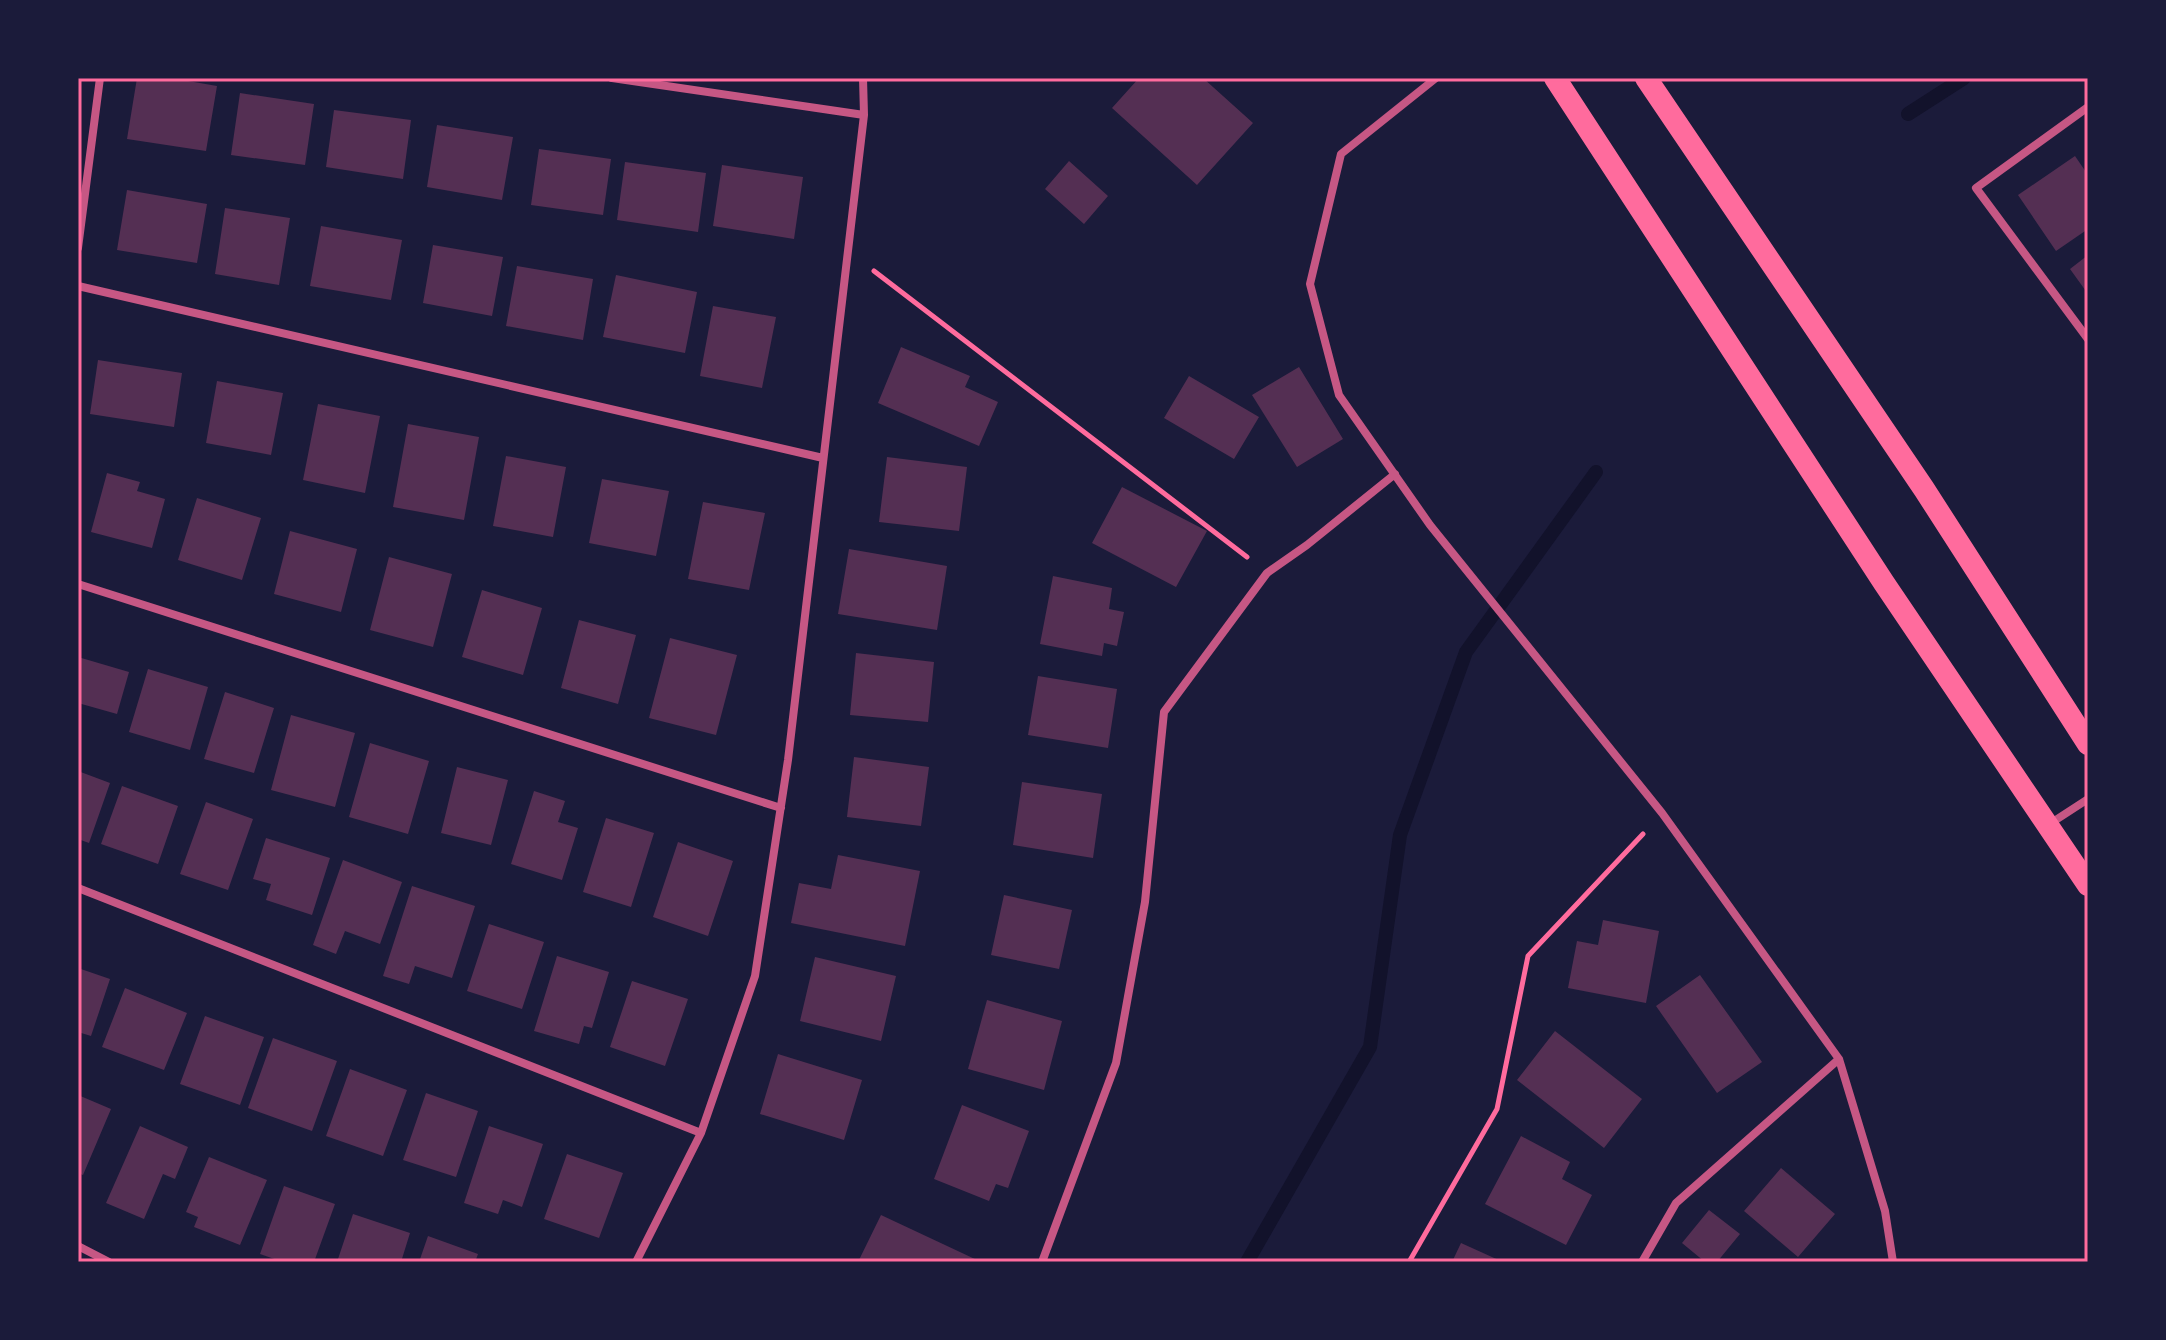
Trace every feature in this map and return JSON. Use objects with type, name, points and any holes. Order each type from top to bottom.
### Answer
[{"type":"highway","points":[[1555,78],[1884,583],[2088,885]]},
{"type":"highway","points":[[1646,78],[1924,489],[2088,744]]},
{"type":"street","points":[[78,248],[100,78]]},
{"type":"street","points":[[612,78],[864,115]]},
{"type":"street","points":[[636,1262],[701,1133],[755,976],[781,808],[848,251],[864,115],[863,78]]},
{"type":"street","points":[[1436,78],[1341,154],[1310,284],[1339,395],[1430,525],[1662,813],[1839,1059],[1885,1211],[1893,1262]]},
{"type":"street","points":[[2088,107],[1976,188],[2088,339]]},
{"type":"street","points":[[78,286],[823,458]]},
{"type":"street","points":[[1042,1262],[1116,1063],[1145,902],[1164,712],[1267,573],[1395,474]]},
{"type":"street","points":[[78,584],[781,808]]},
{"type":"street","points":[[2048,825],[2088,799]]},
{"type":"street","points":[[78,888],[701,1133]]},
{"type":"street","points":[[1642,1262],[1676,1203],[1839,1059]]},
{"type":"street","points":[[78,1246],[109,1262]]},
{"type":"path","points":[[848,251],[1267,573]]},
{"type":"path","points":[[1409,1262],[1497,1109],[1528,956],[1662,813]]},
{"type":"building","points":[[137,78],[171,78],[217,86],[206,151],[127,139]]},
{"type":"building","points":[[1139,78],[1203,78],[1253,123],[1197,185],[1112,108]]},
{"type":"building","points":[[240,93],[314,104],[305,165],[231,155]]},
{"type":"building","points":[[334,110],[411,120],[403,179],[326,167]]},
{"type":"building","points":[[437,125],[513,137],[502,200],[427,187]]},
{"type":"building","points":[[539,149],[611,159],[603,215],[531,205]]},
{"type":"building","points":[[2075,156],[2088,175],[2088,229],[2056,251],[2018,195]]},
{"type":"building","points":[[1069,161],[1108,196],[1084,224],[1045,189]]},
{"type":"building","points":[[625,162],[706,173],[698,232],[617,220]]},
{"type":"building","points":[[722,165],[803,177],[794,239],[713,226]]},
{"type":"building","points":[[127,190],[207,204],[197,263],[117,250]]},
{"type":"building","points":[[225,208],[290,218],[279,285],[215,274]]},
{"type":"building","points":[[321,226],[402,240],[391,300],[310,286]]},
{"type":"building","points":[[433,245],[503,257],[492,316],[423,303]]},
{"type":"building","points":[[2088,255],[2088,294],[2070,269]]},
{"type":"building","points":[[517,266],[593,279],[583,340],[506,326]]},
{"type":"building","points":[[616,275],[697,292],[685,353],[603,337]]},
{"type":"building","points":[[713,306],[776,317],[762,388],[700,376]]},
{"type":"building","points":[[901,347],[970,376],[965,387],[998,402],[979,446],[878,403]]},
{"type":"building","points":[[98,360],[182,373],[174,427],[90,414]]},
{"type":"building","points":[[1299,367],[1343,439],[1297,467],[1252,395]]},
{"type":"building","points":[[1189,376],[1259,417],[1234,459],[1164,418]]},
{"type":"building","points":[[217,381],[283,393],[271,455],[206,443]]},
{"type":"building","points":[[318,404],[380,416],[365,493],[303,480]]},
{"type":"building","points":[[408,424],[479,437],[464,520],[393,507]]},
{"type":"building","points":[[506,456],[566,467],[553,537],[493,526]]},
{"type":"building","points":[[887,457],[967,467],[959,531],[879,522]]},
{"type":"building","points":[[107,473],[140,482],[137,491],[165,499],[152,548],[91,532]]},
{"type":"building","points":[[602,479],[669,491],[656,556],[589,543]]},
{"type":"building","points":[[1122,487],[1207,531],[1176,587],[1092,543]]},
{"type":"building","points":[[197,498],[261,518],[242,580],[178,560]]},
{"type":"building","points":[[703,502],[765,513],[749,590],[688,579]]},
{"type":"building","points":[[290,531],[357,549],[341,612],[274,594]]},
{"type":"building","points":[[849,549],[947,566],[937,630],[838,614]]},
{"type":"building","points":[[389,557],[452,574],[433,647],[370,630]]},
{"type":"building","points":[[1053,576],[1112,588],[1109,609],[1124,612],[1117,646],[1104,643],[1102,656],[1040,644]]},
{"type":"building","points":[[482,590],[542,608],[523,675],[462,657]]},
{"type":"building","points":[[579,620],[636,635],[618,704],[561,688]]},
{"type":"building","points":[[670,638],[737,655],[716,735],[649,718]]},
{"type":"building","points":[[856,653],[934,662],[928,722],[850,715]]},
{"type":"building","points":[[78,657],[129,672],[117,714],[78,703]]},
{"type":"building","points":[[148,669],[208,687],[190,750],[129,732]]},
{"type":"building","points":[[1038,676],[1117,689],[1108,748],[1028,735]]},
{"type":"building","points":[[225,692],[274,708],[254,773],[204,759]]},
{"type":"building","points":[[291,715],[355,733],[335,807],[271,790]]},
{"type":"building","points":[[370,743],[429,761],[408,834],[349,817]]},
{"type":"building","points":[[854,757],[929,767],[921,826],[847,817]]},
{"type":"building","points":[[457,767],[508,780],[491,845],[441,833]]},
{"type":"building","points":[[78,771],[110,783],[89,843],[78,839]]},
{"type":"building","points":[[1022,782],[1102,794],[1093,858],[1013,845]]},
{"type":"building","points":[[122,786],[178,806],[158,864],[101,844]]},
{"type":"building","points":[[534,791],[565,801],[558,822],[578,828],[562,880],[511,864]]},
{"type":"building","points":[[206,802],[253,819],[228,890],[180,874]]},
{"type":"building","points":[[606,818],[654,833],[631,907],[583,892]]},
{"type":"building","points":[[266,838],[330,858],[312,915],[266,900],[271,884],[253,879]]},
{"type":"building","points":[[678,842],[733,861],[708,936],[653,917]]},
{"type":"building","points":[[838,855],[920,871],[905,946],[791,923],[799,883],[831,889]]},
{"type":"building","points":[[343,860],[402,882],[380,944],[345,931],[336,954],[313,945]]},
{"type":"building","points":[[412,886],[475,906],[452,978],[415,966],[409,984],[383,976]]},
{"type":"building","points":[[1004,895],[1072,910],[1059,969],[991,955]]},
{"type":"building","points":[[1603,920],[1659,931],[1646,1003],[1568,988],[1577,941],[1598,945]]},
{"type":"building","points":[[489,924],[544,942],[522,1009],[467,991]]},
{"type":"building","points":[[557,956],[609,972],[592,1028],[584,1026],[579,1044],[534,1031]]},
{"type":"building","points":[[815,957],[896,976],[881,1041],[800,1021]]},
{"type":"building","points":[[78,968],[110,979],[91,1036],[78,1032]]},
{"type":"building","points":[[1700,975],[1762,1062],[1717,1093],[1656,1006]]},
{"type":"building","points":[[632,981],[688,999],[665,1066],[610,1047]]},
{"type":"building","points":[[125,988],[187,1013],[164,1070],[102,1047]]},
{"type":"building","points":[[987,1000],[1062,1021],[1044,1090],[968,1069]]},
{"type":"building","points":[[205,1016],[264,1037],[240,1105],[180,1084]]},
{"type":"building","points":[[1555,1031],[1642,1099],[1604,1148],[1517,1080]]},
{"type":"building","points":[[273,1038],[337,1061],[312,1131],[248,1108]]},
{"type":"building","points":[[778,1054],[862,1080],[844,1140],[760,1114]]},
{"type":"building","points":[[350,1069],[407,1090],[383,1156],[326,1136]]},
{"type":"building","points":[[426,1093],[478,1111],[456,1177],[403,1160]]},
{"type":"building","points":[[78,1095],[111,1109],[83,1175],[78,1173]]},
{"type":"building","points":[[962,1105],[1029,1131],[1008,1188],[996,1184],[989,1201],[934,1179]]},
{"type":"building","points":[[140,1126],[188,1147],[175,1179],[163,1174],[144,1219],[106,1203]]},
{"type":"building","points":[[489,1126],[543,1144],[522,1207],[503,1200],[498,1214],[464,1203]]},
{"type":"building","points":[[1521,1136],[1570,1162],[1562,1179],[1592,1195],[1566,1245],[1485,1204]]},
{"type":"building","points":[[567,1154],[623,1173],[599,1238],[544,1219]]},
{"type":"building","points":[[209,1157],[267,1180],[240,1245],[194,1227],[198,1217],[186,1212]]},
{"type":"building","points":[[1781,1168],[1835,1214],[1798,1257],[1744,1211]]},
{"type":"building","points":[[284,1186],[335,1204],[314,1262],[283,1262],[260,1254]]},
{"type":"building","points":[[1709,1210],[1740,1234],[1717,1262],[1705,1262],[1682,1243]]},
{"type":"building","points":[[353,1214],[410,1233],[401,1262],[337,1262]]},
{"type":"building","points":[[881,1215],[977,1260],[858,1262]]},
{"type":"building","points":[[428,1236],[478,1254],[475,1262],[419,1262]]},
{"type":"building","points":[[1461,1243],[1503,1262],[1452,1262]]},
{"type":"waterway","points":[[1908,114],[1964,78]]},
{"type":"waterway","points":[[1247,1262],[1370,1047],[1400,835],[1466,652],[1596,472]]}]
